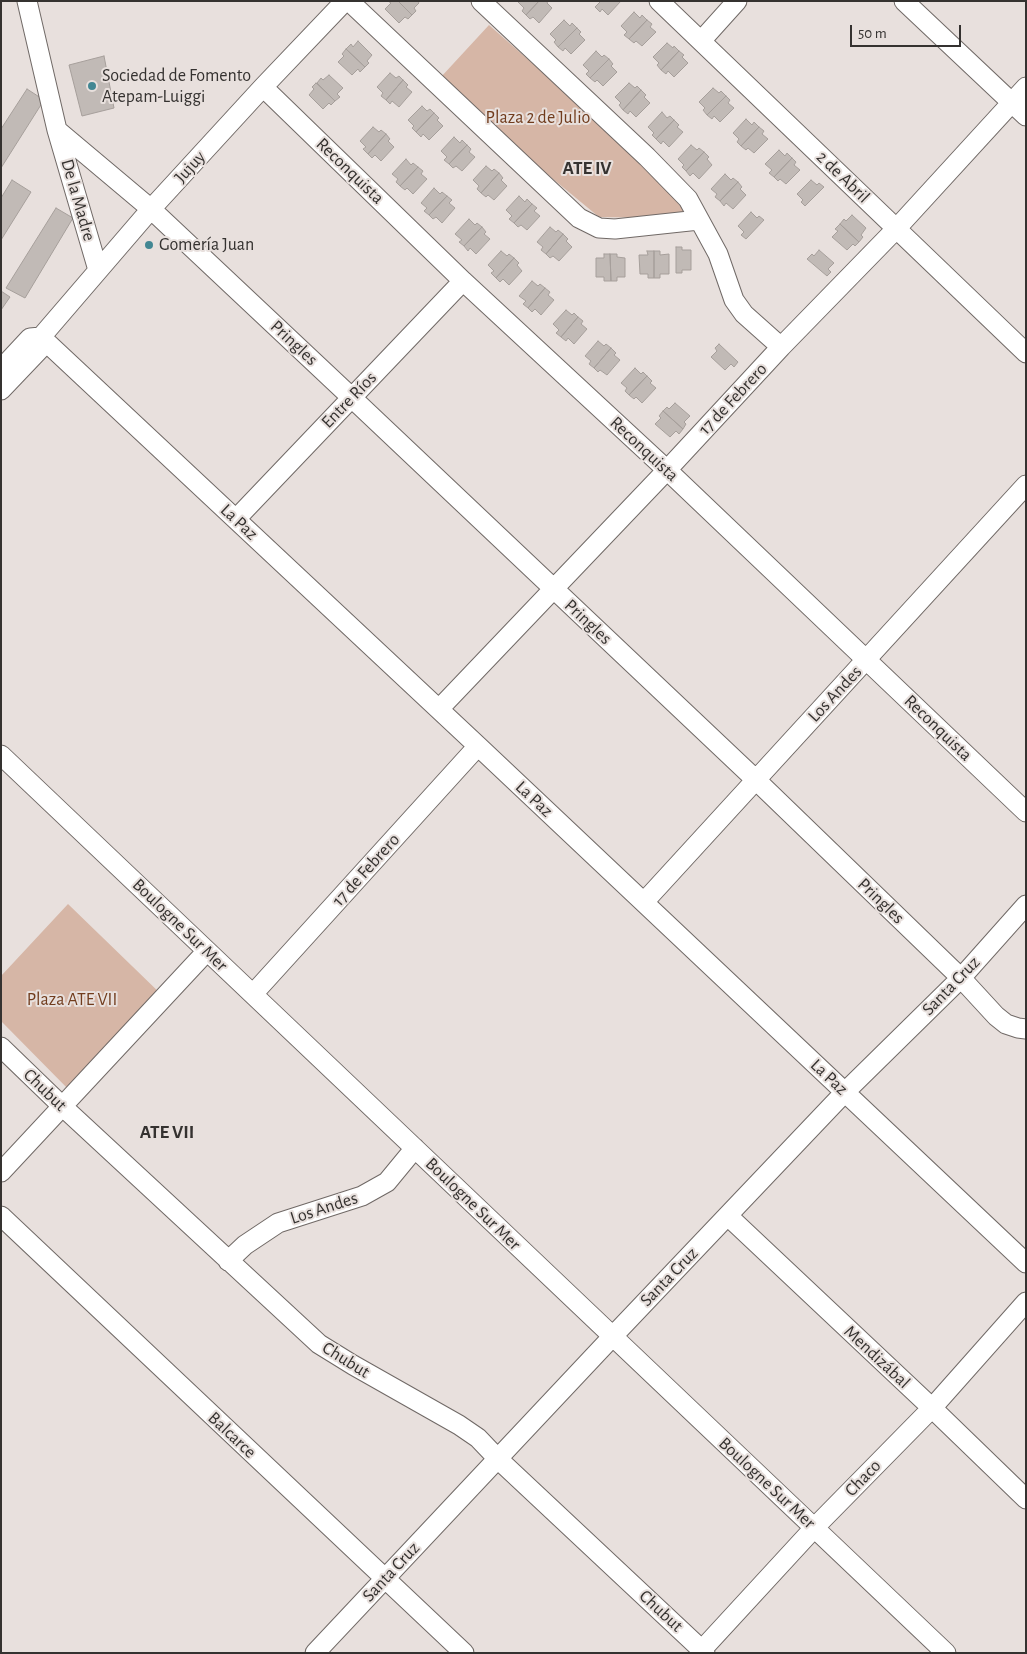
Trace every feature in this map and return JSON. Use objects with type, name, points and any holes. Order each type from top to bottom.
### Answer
[{"type":"street","name":"De la Madre","points":[[27,1],[57,130],[98,270]]},
{"type":"street","name":"Jujuy","points":[[41,337],[151,209],[345,1]]},
{"type":"street","points":[[349,1],[579,218],[599,228],[615,229],[699,220]]},
{"type":"street","points":[[481,1],[688,199],[718,254],[734,300],[744,314],[781,347]]},
{"type":"street","name":"2 de Abril","points":[[659,1],[702,40],[1026,353]]},
{"type":"street","points":[[702,40],[737,1]]},
{"type":"street","points":[[904,1],[1026,116]]},
{"type":"street","name":"Reconquista","points":[[263,87],[463,281],[667,470],[1026,812]]},
{"type":"street","name":"17 de Febrero","points":[[439,709],[667,470],[781,347],[896,229],[1026,87]]},
{"type":"street","name":"De la Madre","points":[[57,130],[151,209]]},
{"type":"street","name":"Pringles","points":[[151,209],[756,780],[1006,1024],[1026,1029]]},
{"type":"street","name":"Entre Ríos","points":[[236,520],[463,281]]},
{"type":"street","points":[[1,368],[30,338],[41,337],[41,348],[1,390]]},
{"type":"street","name":"La Paz","points":[[41,337],[439,709],[1026,1263]]},
{"type":"street","name":"Los Andes","points":[[644,902],[1026,485]]},
{"type":"street","name":"17 de Febrero","points":[[253,994],[478,746]]},
{"type":"street","name":"Boulogne Sur Mer","points":[[4,765],[253,994],[946,1653]]},
{"type":"street","name":"Santa Cruz","points":[[316,1653],[845,1092],[961,978],[1026,905]]},
{"type":"street","points":[[1,1172],[207,951]]},
{"type":"street","name":"Chubut","points":[[1,1047],[318,1344],[459,1425],[478,1438],[702,1652]]},
{"type":"street","name":"Los Andes","points":[[228,1261],[245,1245],[278,1223],[362,1196],[387,1182],[415,1148]]},
{"type":"street","name":"Balcarce","points":[[1,1216],[464,1653]]},
{"type":"street","name":"Mendizábal","points":[[728,1216],[1026,1499]]},
{"type":"street","name":"Chaco","points":[[702,1652],[815,1528],[932,1408],[1026,1302]]},
{"type":"green space","name":"Plaza 2 de Julio","points":[[489,25],[678,195],[689,214],[662,218],[599,217],[507,141],[441,77]]},
{"type":"green space","name":"Plaza ATE VII","points":[[68,904],[164,997],[73,1094],[1,1021],[1,976]]},
{"type":"building","points":[[388,1],[398,1],[412,15],[408,19],[405,17],[399,23],[385,9],[391,3]]},
{"type":"building","points":[[398,1],[418,1],[419,3],[414,8],[416,11],[412,15]]},
{"type":"building","points":[[519,1],[539,1],[526,15],[522,11],[524,8]]},
{"type":"building","points":[[539,1],[548,1],[547,3],[552,8],[539,23],[533,17],[530,19],[526,15]]},
{"type":"building","points":[[601,1],[621,1],[608,15],[602,9],[600,12],[595,7]]},
{"type":"building","points":[[634,12],[640,18],[642,15],[647,20],[629,39],[624,35],[627,32],[621,26]]},
{"type":"building","points":[[564,20],[570,26],[572,23],[577,28],[558,47],[554,42],[556,40],[550,34]]},
{"type":"building","points":[[647,20],[652,24],[650,27],[656,32],[642,46],[636,41],[634,43],[629,39]]},
{"type":"building","points":[[577,28],[581,32],[579,34],[585,40],[571,54],[565,48],[563,51],[558,47]]},
{"type":"building","points":[[358,41],[372,55],[365,67],[346,49],[351,44],[353,47]]},
{"type":"building","points":[[667,43],[679,51],[661,70],[657,65],[659,63],[653,57]]},
{"type":"building","points":[[346,49],[365,67],[360,72],[358,69],[352,75],[338,62],[344,56],[342,54]]},
{"type":"building","points":[[596,51],[602,57],[604,55],[609,59],[590,78],[586,74],[589,71],[583,65]]},
{"type":"building","points":[[679,51],[684,55],[682,57],[688,63],[674,77],[668,71],[666,74],[661,70]]},
{"type":"building","name":"Sociedad de Fomento Atepam-Luiggi","points":[[104,56],[114,108],[82,116],[69,65]]},
{"type":"building","points":[[609,59],[613,64],[611,66],[617,72],[603,86],[597,80],[595,82],[590,78]]},
{"type":"building","points":[[390,73],[396,78],[399,76],[403,80],[386,100],[381,96],[383,93],[377,87]]},
{"type":"building","points":[[329,75],[343,88],[337,94],[340,97],[335,101],[317,83],[321,78],[323,80]]},
{"type":"building","points":[[403,80],[408,85],[406,87],[412,92],[399,107],[392,101],[390,104],[386,100]]},
{"type":"building","points":[[316,83],[335,101],[331,105],[329,103],[323,109],[309,95]]},
{"type":"building","points":[[629,83],[641,90],[623,110],[619,105],[621,103],[615,97]]},
{"type":"building","points":[[713,88],[719,93],[721,91],[726,96],[707,115],[703,110],[705,108],[699,102]]},
{"type":"building","points":[[27,89],[44,100],[1,168],[1,129]]},
{"type":"building","points":[[641,90],[646,95],[644,97],[650,103],[636,117],[630,111],[628,114],[623,110]]},
{"type":"building","points":[[726,96],[730,100],[728,103],[734,108],[720,122],[714,116],[712,119],[707,115]]},
{"type":"building","points":[[422,106],[427,111],[430,109],[434,113],[416,132],[412,128],[414,126],[408,120]]},
{"type":"building","points":[[662,112],[667,118],[670,116],[674,120],[656,139],[652,135],[654,133],[648,127]]},
{"type":"building","points":[[434,113],[439,118],[437,120],[443,126],[429,140],[423,134],[421,137],[416,132]]},
{"type":"building","points":[[746,119],[752,125],[754,122],[759,127],[741,146],[737,142],[739,139],[733,133]]},
{"type":"building","points":[[674,120],[679,125],[677,127],[683,132],[669,147],[663,141],[661,144],[656,139]]},
{"type":"building","points":[[373,127],[379,132],[381,130],[386,134],[368,154],[363,149],[366,147],[360,141]]},
{"type":"building","points":[[759,127],[764,131],[762,134],[768,139],[754,153],[748,148],[746,150],[741,146]]},
{"type":"building","points":[[386,134],[390,139],[388,141],[394,147],[381,161],[375,155],[372,158],[368,154]]},
{"type":"building","points":[[454,137],[460,143],[462,140],[467,145],[449,164],[444,160],[447,157],[441,151]]},
{"type":"building","points":[[467,145],[471,149],[469,152],[475,157],[462,171],[456,166],[453,168],[449,164]]},
{"type":"building","points":[[691,145],[697,150],[699,148],[704,152],[686,171],[682,167],[684,165],[678,159]]},
{"type":"building","points":[[779,150],[785,156],[787,153],[792,158],[774,177],[769,173],[772,170],[765,164]]},
{"type":"building","points":[[704,152],[709,157],[707,159],[712,165],[699,179],[693,173],[690,176],[686,171]]},
{"type":"building","points":[[792,158],[796,162],[794,165],[800,170],[786,184],[780,179],[778,181],[774,177]]},
{"type":"building","points":[[406,159],[411,165],[413,163],[418,167],[400,186],[396,182],[398,179],[392,174]]},
{"type":"building","points":[[486,166],[492,171],[494,169],[499,173],[481,193],[477,189],[479,186],[473,180]]},
{"type":"building","points":[[418,167],[423,171],[421,174],[427,179],[413,194],[407,188],[405,190],[400,186]]},
{"type":"building","points":[[499,173],[503,178],[501,180],[507,186],[494,200],[488,195],[486,197],[481,193]]},
{"type":"building","points":[[725,174],[731,180],[733,178],[738,182],[720,201],[715,197],[717,194],[711,189]]},
{"type":"building","points":[[12,180],[31,192],[1,240],[1,198]]},
{"type":"building","points":[[811,180],[817,185],[819,183],[824,187],[805,206],[801,202],[803,200],[797,194]]},
{"type":"building","points":[[738,182],[742,187],[740,189],[746,195],[733,209],[726,203],[724,206],[720,201]]},
{"type":"building","points":[[434,188],[440,194],[442,192],[447,196],[429,215],[424,211],[427,208],[421,203]]},
{"type":"building","points":[[447,196],[452,200],[449,203],[455,208],[442,223],[436,217],[433,219],[429,215]]},
{"type":"building","points":[[519,196],[525,202],[527,199],[532,204],[514,223],[509,219],[512,216],[506,210]]},
{"type":"building","points":[[532,204],[537,208],[534,211],[540,216],[527,230],[521,225],[518,227],[514,223]]},
{"type":"building","points":[[56,208],[73,218],[25,298],[6,288]]},
{"type":"building","points":[[751,212],[757,218],[759,216],[764,220],[746,239],[741,235],[744,232],[738,226]]},
{"type":"building","points":[[852,215],[866,228],[859,242],[840,224],[844,219],[846,221]]},
{"type":"building","points":[[469,219],[475,225],[477,223],[482,227],[464,246],[459,242],[462,240],[455,234]]},
{"type":"building","points":[[840,224],[859,242],[855,246],[853,244],[847,250],[832,237],[838,231],[835,229]]},
{"type":"building","points":[[482,227],[486,232],[484,234],[490,239],[476,254],[470,248],[468,251],[464,246]]},
{"type":"building","points":[[550,227],[556,232],[558,230],[563,234],[546,254],[541,250],[543,247],[537,242]]},
{"type":"building","points":[[563,234],[568,239],[566,241],[572,247],[559,261],[553,256],[550,258],[546,254]]},
{"type":"building","points":[[676,247],[682,247],[682,250],[691,250],[691,270],[682,270],[682,273],[676,273]]},
{"type":"building","points":[[819,250],[834,263],[828,269],[831,272],[827,276],[807,259],[812,254],[814,256]]},
{"type":"building","points":[[501,251],[507,256],[509,254],[514,258],[496,278],[491,273],[494,271],[488,265]]},
{"type":"building","points":[[647,251],[654,251],[654,278],[648,278],[648,274],[640,274],[639,255],[648,255]]},
{"type":"building","points":[[654,251],[660,251],[660,255],[669,254],[669,274],[660,274],[660,278],[654,278]]},
{"type":"building","points":[[604,254],[610,254],[611,281],[604,281],[604,277],[596,277],[596,258],[604,258]]},
{"type":"building","points":[[610,254],[617,254],[617,257],[625,258],[625,277],[617,277],[617,281],[611,281]]},
{"type":"building","points":[[514,258],[519,263],[517,265],[522,271],[509,285],[503,279],[500,282],[496,278]]},
{"type":"building","points":[[532,281],[538,286],[540,284],[545,288],[528,308],[523,304],[526,301],[519,296]]},
{"type":"building","points":[[545,288],[550,292],[548,295],[554,300],[541,315],[535,309],[532,312],[528,308]]},
{"type":"building","points":[[1,291],[10,297],[1,310]]},
{"type":"building","points":[[566,310],[578,317],[561,337],[556,333],[559,330],[553,324]]},
{"type":"building","points":[[578,317],[583,321],[581,324],[587,329],[574,344],[568,338],[566,341],[561,337]]},
{"type":"building","points":[[598,341],[604,346],[606,344],[611,348],[594,368],[589,364],[591,361],[585,356]]},
{"type":"building","points":[[719,344],[738,362],[734,367],[731,364],[725,370],[711,357],[717,351],[715,348]]},
{"type":"building","points":[[611,348],[616,353],[614,355],[620,360],[607,375],[600,370],[598,372],[594,368]]},
{"type":"building","points":[[635,368],[641,374],[643,372],[647,376],[629,395],[625,391],[627,388],[621,383]]},
{"type":"building","points":[[647,376],[652,381],[650,383],[656,388],[642,403],[636,397],[634,399],[629,395]]},
{"type":"building","points":[[675,403],[690,416],[684,422],[686,424],[683,429],[663,411],[667,407],[669,409]]},
{"type":"building","points":[[663,411],[683,429],[679,434],[676,431],[670,437],[655,424],[661,418],[659,416]]},
{"type":"place","name":"Sociedad de Fomento Atepam-Luiggi","points":[[92,86]]},
{"type":"place","name":"Gomería Juan","points":[[149,245]]},
{"type":"district","name":"ATE IV","points":[[587,168]]},
{"type":"district","name":"ATE VII","points":[[167,1132]]}]
